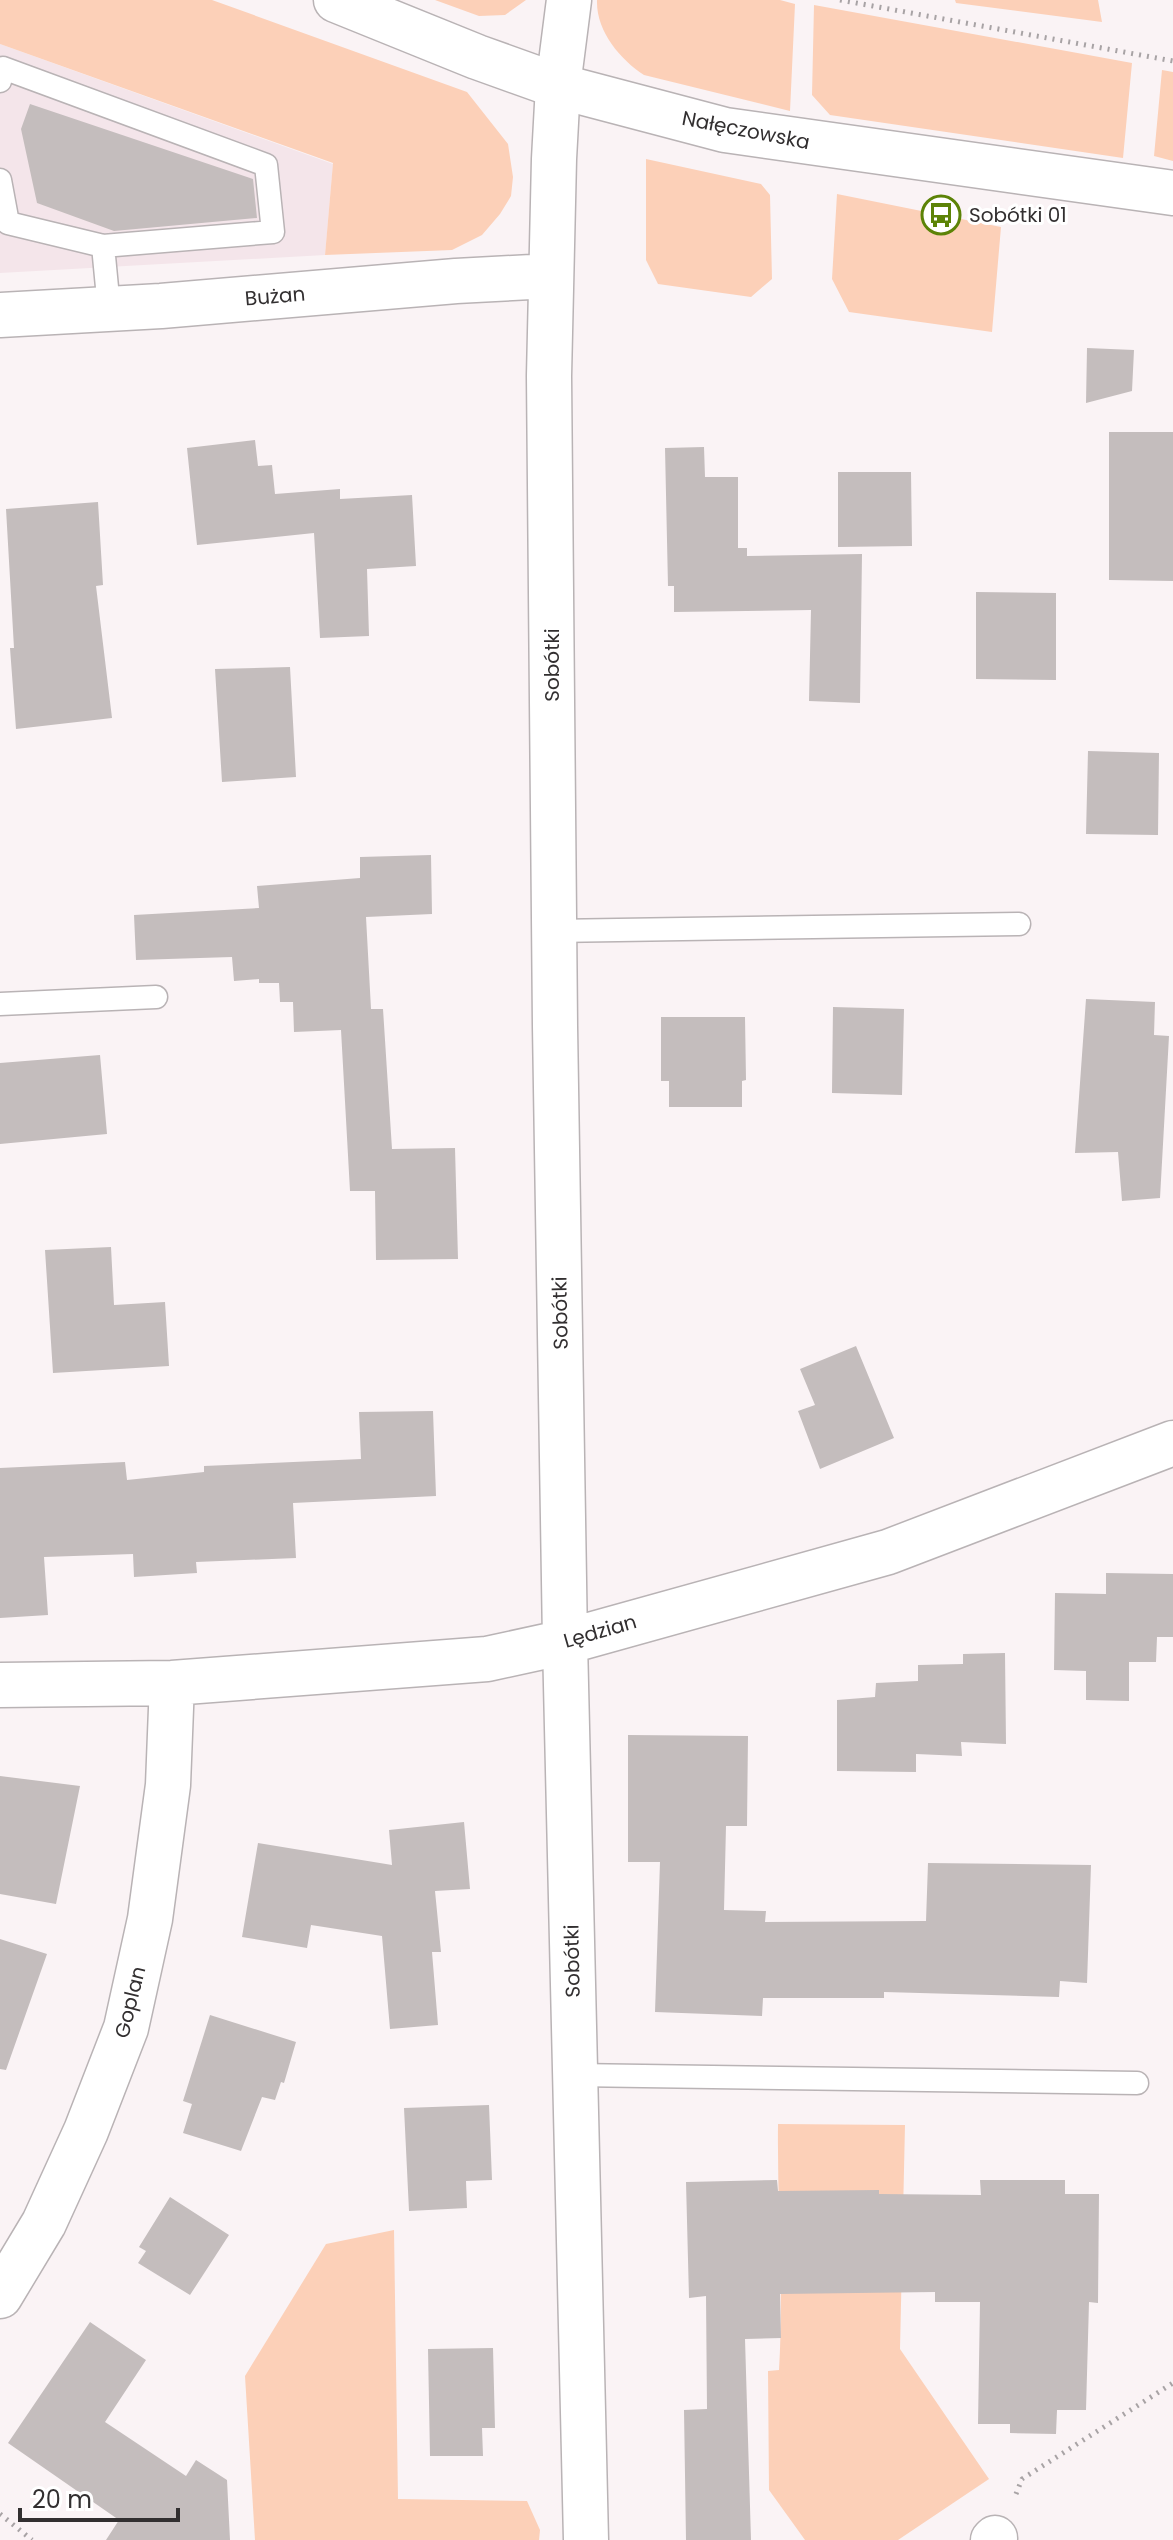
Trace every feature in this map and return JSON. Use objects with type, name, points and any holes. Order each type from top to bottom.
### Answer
[{"type":"street","name":"Nałęczowska","points":[[336,0],[558,86],[725,130],[1173,193]]},
{"type":"street","name":"Sobótki","points":[[569,0],[558,86],[550,276],[553,931],[565,1642],[586,2540]]},
{"type":"street","name":"Bużan","points":[[0,315],[161,306],[550,276]]},
{"type":"street","name":"Lędzian","points":[[0,1685],[172,1683],[487,1659],[565,1642],[888,1552],[1173,1443]]},
{"type":"street","name":"Goplan","points":[[0,2296],[44,2223],[86,2131],[126,2028],[150,1919],[168,1785],[172,1683]]},
{"type":"lane","points":[[0,81],[3,68],[266,165],[273,232],[103,246],[8,223],[0,180]]},
{"type":"lane","points":[[103,246],[109,308]]},
{"type":"lane","points":[[553,931],[1019,924]]},
{"type":"lane","points":[[0,1004],[156,997]]},
{"type":"lane","points":[[574,2075],[1137,2083]]},
{"type":"path","points":[[840,0],[1173,61]]},
{"type":"path","points":[[1000,2528],[1022,2479],[1173,2383]]},
{"type":"path","points":[[0,2514],[32,2540]]},
{"type":"shaded area","points":[[0,0],[212,0],[467,92],[508,144],[513,177],[511,196],[482,235],[452,250],[325,255],[333,163],[0,44]]},
{"type":"shaded area","points":[[435,0],[526,0],[505,15],[479,16]]},
{"type":"shaded area","points":[[597,0],[780,0],[795,4],[790,111],[644,75],[626,61],[611,43],[601,23]]},
{"type":"shaded area","points":[[955,0],[1098,0],[1102,22],[956,3]]},
{"type":"shaded area","points":[[814,5],[1132,63],[1123,158],[830,115],[812,95]]},
{"type":"shaded area","points":[[0,44],[333,164],[325,255],[0,273]]},
{"type":"shaded area","points":[[1162,70],[1173,72],[1173,161],[1154,156]]},
{"type":"shaded area","points":[[646,159],[761,184],[770,195],[772,279],[751,297],[658,284],[646,260]]},
{"type":"shaded area","points":[[837,194],[1001,227],[992,332],[849,312],[832,279]]},
{"type":"shaded area","points":[[778,2124],[905,2125],[900,2349],[989,2479],[898,2540],[805,2540],[769,2490],[768,2371],[779,2370],[780,2339]]},
{"type":"shaded area","points":[[394,2230],[398,2499],[527,2501],[540,2530],[539,2540],[255,2540],[245,2376],[326,2244]]},
{"type":"building","points":[[30,104],[253,179],[257,218],[114,231],[37,203],[21,129]]},
{"type":"building","points":[[1087,348],[1134,350],[1132,391],[1086,403]]},
{"type":"building","points":[[1109,432],[1173,432],[1173,581],[1109,580]]},
{"type":"building","points":[[255,440],[258,466],[272,465],[275,494],[340,489],[340,499],[412,495],[416,566],[367,569],[369,636],[320,638],[314,533],[197,545],[187,448]]},
{"type":"building","points":[[704,447],[705,477],[738,477],[738,548],[747,548],[747,556],[862,554],[860,703],[809,701],[811,610],[674,612],[674,586],[668,586],[665,448]]},
{"type":"building","points":[[838,472],[911,472],[912,546],[838,547]]},
{"type":"building","points":[[98,502],[103,585],[96,586],[112,718],[16,729],[6,509]]},
{"type":"building","points":[[976,592],[1056,593],[1056,680],[976,679]]},
{"type":"building","points":[[290,667],[296,777],[222,782],[215,669]]},
{"type":"building","points":[[1088,751],[1159,753],[1158,835],[1086,834]]},
{"type":"building","points":[[431,855],[432,914],[366,917],[371,1009],[383,1009],[392,1149],[455,1148],[458,1259],[376,1260],[375,1191],[350,1191],[341,1030],[294,1032],[293,1002],[280,1002],[279,983],[259,983],[259,979],[234,981],[232,957],[136,960],[134,915],[259,908],[257,886],[360,878],[360,857]]},
{"type":"building","points":[[1086,999],[1155,1002],[1154,1035],[1169,1036],[1160,1198],[1122,1201],[1118,1152],[1075,1153]]},
{"type":"building","points":[[833,1007],[904,1009],[902,1095],[832,1093]]},
{"type":"building","points":[[661,1017],[745,1017],[746,1080],[742,1081],[742,1107],[669,1107],[669,1081],[661,1081]]},
{"type":"building","points":[[100,1055],[107,1134],[0,1144],[0,1063]]},
{"type":"building","points":[[111,1247],[114,1305],[165,1302],[169,1366],[53,1373],[45,1250]]},
{"type":"building","points":[[856,1346],[894,1438],[820,1469],[798,1411],[815,1405],[800,1369]]},
{"type":"building","points":[[433,1411],[436,1496],[293,1503],[296,1558],[196,1562],[197,1573],[134,1577],[133,1554],[44,1557],[48,1615],[0,1618],[0,1468],[125,1462],[127,1480],[204,1472],[204,1466],[361,1459],[359,1412]]},
{"type":"building","points":[[1106,1573],[1173,1574],[1173,1637],[1157,1637],[1156,1662],[1129,1662],[1129,1701],[1086,1700],[1086,1671],[1054,1670],[1055,1593],[1106,1594]]},
{"type":"building","points":[[1005,1653],[1006,1744],[961,1742],[962,1756],[916,1754],[916,1772],[837,1771],[837,1700],[875,1697],[876,1683],[918,1681],[918,1665],[963,1664],[963,1654]]},
{"type":"building","points":[[628,1735],[748,1736],[747,1826],[726,1826],[724,1910],[766,1911],[765,1922],[926,1921],[928,1863],[1091,1865],[1087,1983],[1060,1981],[1059,1997],[884,1992],[884,1998],[763,1998],[762,2016],[655,2012],[660,1862],[628,1862]]},
{"type":"building","points":[[0,1776],[80,1786],[56,1904],[0,1894]]},
{"type":"building","points":[[464,1822],[470,1889],[435,1891],[441,1952],[432,1952],[438,2025],[390,2029],[382,1936],[311,1925],[307,1948],[242,1937],[258,1843],[392,1865],[389,1830]]},
{"type":"building","points":[[0,1939],[47,1954],[6,2070],[0,2069]]},
{"type":"building","points":[[210,2015],[296,2042],[284,2083],[281,2082],[275,2100],[262,2097],[241,2151],[183,2133],[192,2104],[183,2101]]},
{"type":"building","points":[[489,2105],[492,2180],[466,2181],[467,2208],[409,2211],[404,2108]]},
{"type":"building","points":[[777,2180],[778,2191],[879,2190],[879,2194],[981,2195],[980,2180],[1065,2180],[1065,2194],[1099,2194],[1098,2303],[1089,2302],[1086,2410],[1057,2410],[1056,2434],[1010,2433],[1010,2424],[978,2424],[980,2302],[935,2302],[935,2292],[780,2294],[781,2338],[745,2339],[751,2540],[686,2540],[684,2410],[707,2409],[706,2296],[689,2298],[686,2182]]},
{"type":"building","points":[[170,2197],[229,2235],[190,2295],[138,2263],[146,2251],[139,2247]]},
{"type":"building","points":[[90,2322],[146,2360],[105,2422],[186,2476],[196,2460],[227,2480],[230,2540],[106,2540],[119,2520],[8,2443]]},
{"type":"building","points":[[493,2348],[495,2428],[482,2428],[483,2456],[430,2456],[428,2349]]},
{"type":"place","name":"Sobótki 01","points":[[941,215]]}]
